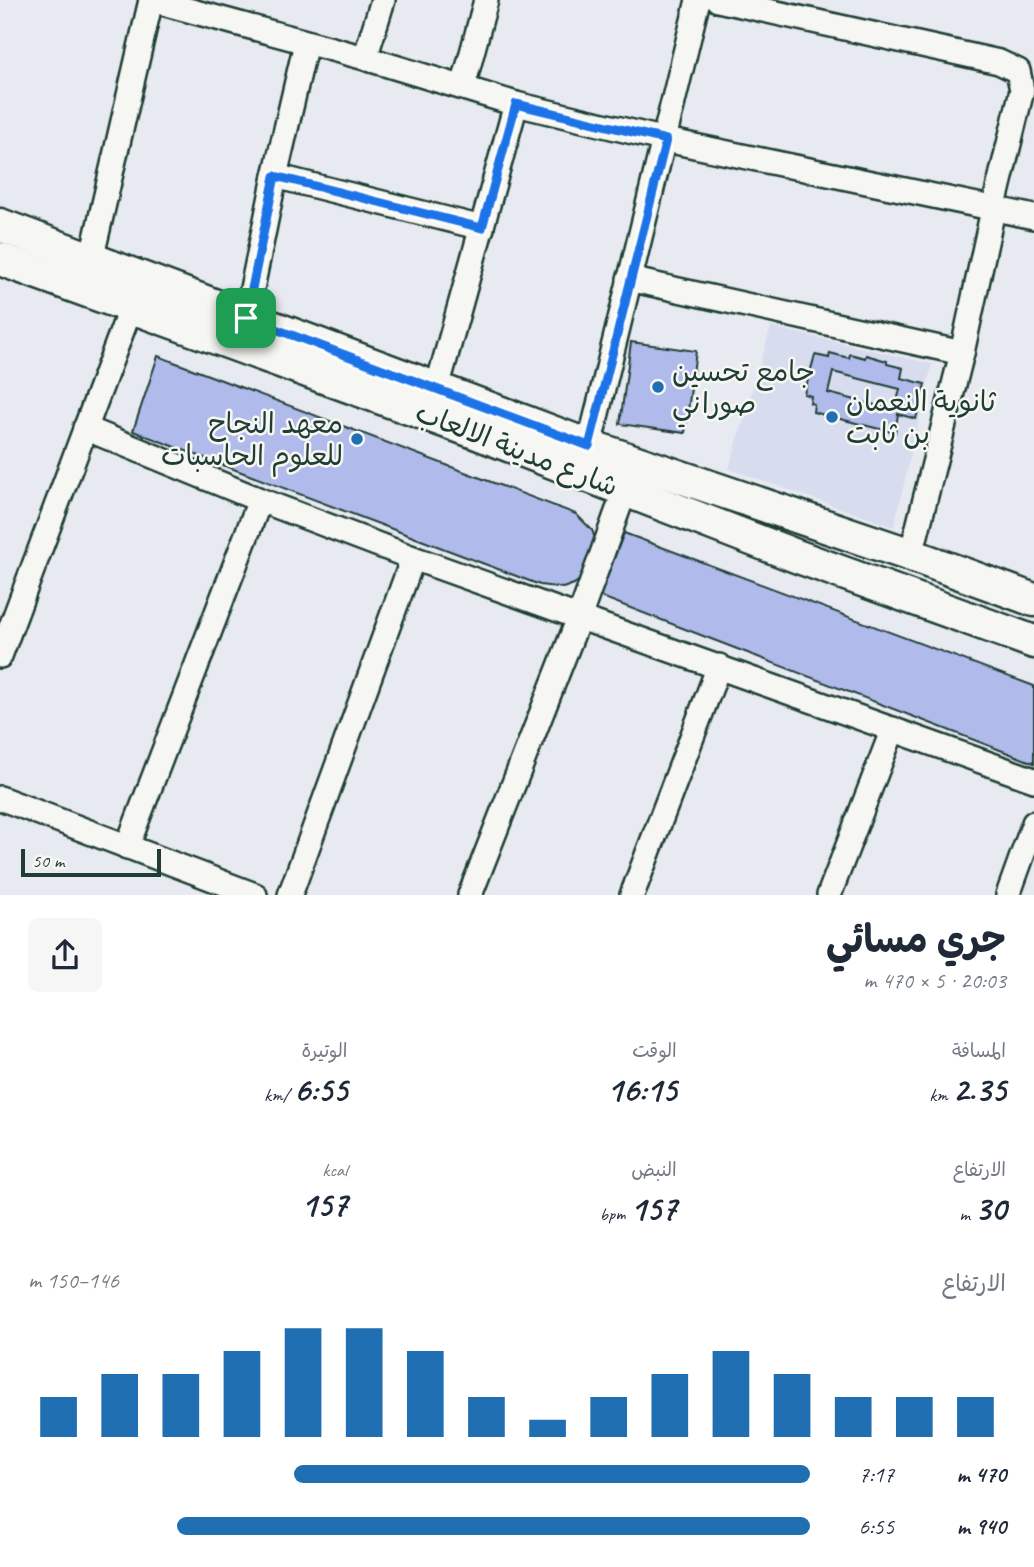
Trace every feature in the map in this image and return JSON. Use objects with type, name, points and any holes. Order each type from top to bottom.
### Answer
[{"type":"main road","name":"شارع مدينة الالعاب","points":[[0,225],[589,446],[911,555],[1034,600]]},
{"type":"main road","name":"شارع مدينة الالعاب","points":[[0,258],[796,556],[1034,642]]},
{"type":"main road","points":[[796,556],[805,520]]},
{"type":"street","points":[[91,260],[151,0],[365,58],[516,104],[666,140],[1034,217]]},
{"type":"street","points":[[365,58],[383,0]]},
{"type":"street","points":[[463,88],[486,0]]},
{"type":"street","points":[[589,446],[666,140],[698,0]]},
{"type":"street","points":[[718,0],[999,62],[1018,71],[1022,90],[962,353],[911,555]]},
{"type":"street","points":[[246,318],[306,43]]},
{"type":"street","points":[[437,387],[516,104]]},
{"type":"street","points":[[275,176],[482,228]]},
{"type":"street","points":[[629,279],[962,353]]},
{"type":"street","points":[[0,656],[131,307]]},
{"type":"street","points":[[85,428],[260,500],[413,558],[1034,780]]},
{"type":"street","points":[[470,895],[579,618],[625,490]]},
{"type":"street","points":[[127,847],[260,500]]},
{"type":"street","points":[[290,895],[413,558]]},
{"type":"street","points":[[632,895],[719,666]]},
{"type":"street","points":[[829,895],[893,729]]},
{"type":"street","points":[[0,798],[256,895]]},
{"type":"street","points":[[1008,895],[1034,823]]},
{"type":"shaded area","name":"ثانوية النعمان بن ثابت","points":[[771,327],[932,364],[894,527],[729,469]]},
{"type":"building","name":"جامع تحسين صوراني","points":[[631,342],[696,351],[685,433],[620,424]]},
{"type":"building","points":[[830,353],[849,358],[850,354],[865,358],[866,355],[903,368],[901,378],[925,384],[916,419],[898,414],[895,433],[813,412],[811,396],[804,394],[815,355],[829,358]],"holes":[[[833,372],[900,389],[895,410],[828,393]]]},
{"type":"building","points":[[158,356],[576,514],[592,530],[597,544],[588,574],[563,588],[540,585],[133,431]]},
{"type":"building","points":[[624,533],[1034,686],[1034,763],[599,596]]},
{"type":"place","name":"جامع تحسين صوراني","points":[[658,387]]},
{"type":"place","name":"ثانوية النعمان بن ثابت","points":[[832,417]]},
{"type":"place","name":"معهد النجاح للعلوم الحاسبات","points":[[357,439]]},
{"type":"route","points":[[516,104],[666,140],[589,446],[485,408],[437,387],[246,318],[275,176],[482,228],[516,104]]}]
